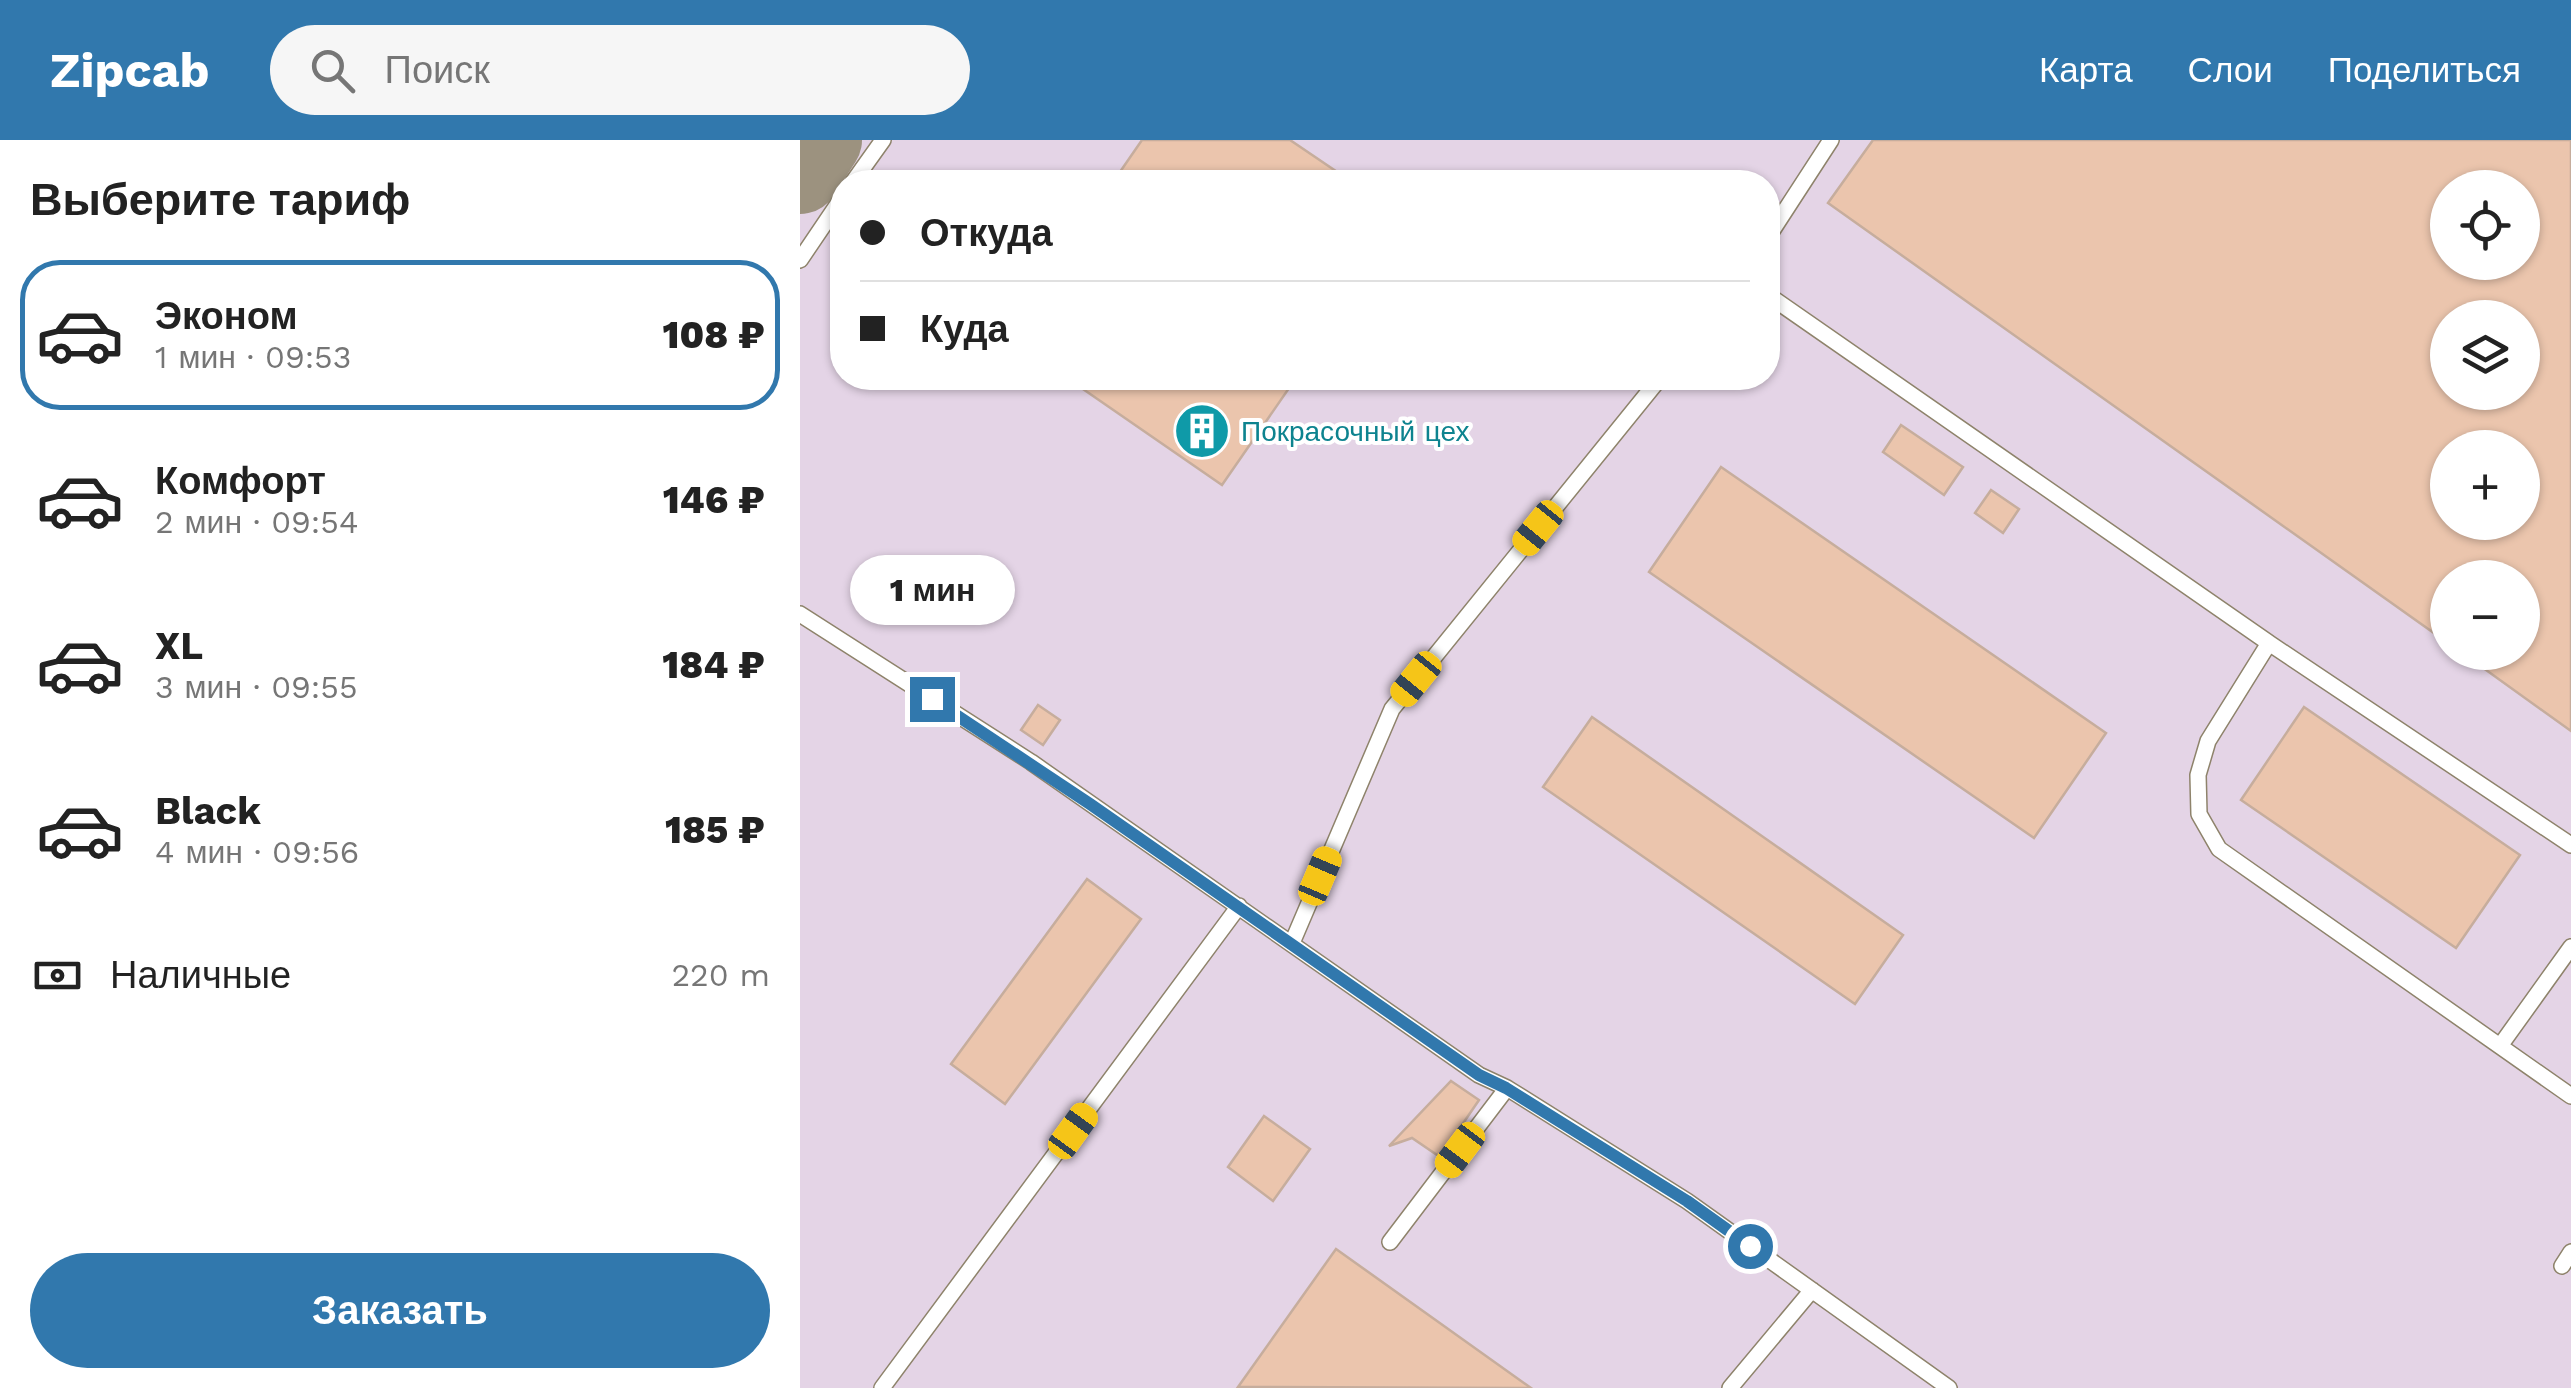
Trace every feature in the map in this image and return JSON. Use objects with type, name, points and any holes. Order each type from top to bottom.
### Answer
[{"type":"lane","points":[[862,170],[883,140]]},
{"type":"lane","points":[[1780,219],[1831,140]]},
{"type":"lane","points":[[800,260],[830,216]]},
{"type":"lane","points":[[1780,302],[2269,642],[2571,845]]},
{"type":"lane","points":[[1292,943],[1392,709],[1650,390]]},
{"type":"lane","points":[[800,614],[1031,762],[1479,1075],[1687,1201],[1949,1388]]},
{"type":"lane","points":[[2269,642],[2208,741],[2198,775],[2199,814],[2219,849],[2571,1096]]},
{"type":"lane","points":[[882,1388],[1240,906]]},
{"type":"lane","points":[[2500,1046],[2571,947]]},
{"type":"lane","points":[[1390,1242],[1506,1088]]},
{"type":"lane","points":[[1730,1388],[1812,1290]]},
{"type":"shaded area","points":[[800,140],[2571,140],[2571,1388],[800,1388]]},
{"type":"building","points":[[1142,140],[1290,140],[1334,170],[1121,170]]},
{"type":"building","points":[[1873,140],[2571,140],[2571,731],[2486,670],[2540,670],[2540,560],[2430,560],[2430,630],[1828,203]]},
{"type":"building","name":"Покрасочный цех","points":[[1084,390],[1288,390],[1222,485]]},
{"type":"building","points":[[1901,425],[1963,467],[1944,495],[1883,452]]},
{"type":"building","points":[[1721,467],[2106,733],[2034,838],[1649,572]]},
{"type":"building","points":[[1991,490],[2019,509],[2003,533],[1975,513]]},
{"type":"building","points":[[1038,705],[1060,720],[1043,745],[1021,730]]},
{"type":"building","points":[[2304,707],[2520,855],[2456,948],[2241,800]]},
{"type":"building","points":[[1592,717],[1903,935],[1855,1004],[1543,787]]},
{"type":"building","points":[[1087,879],[1141,919],[1005,1104],[951,1064]]},
{"type":"building","points":[[1451,1081],[1479,1100],[1440,1157],[1412,1138],[1389,1146]]},
{"type":"building","points":[[1264,1116],[1310,1149],[1273,1201],[1228,1167]]},
{"type":"building","points":[[1336,1249],[1531,1388],[1238,1387]]},
{"type":"taxiway","points":[[800,174],[822,140]]},
{"type":"place","name":"Покрасочный цех","points":[[1202,431]]},
{"type":"route","points":[[932,699],[1031,762],[1479,1075],[1687,1201],[1750,1246]]}]
